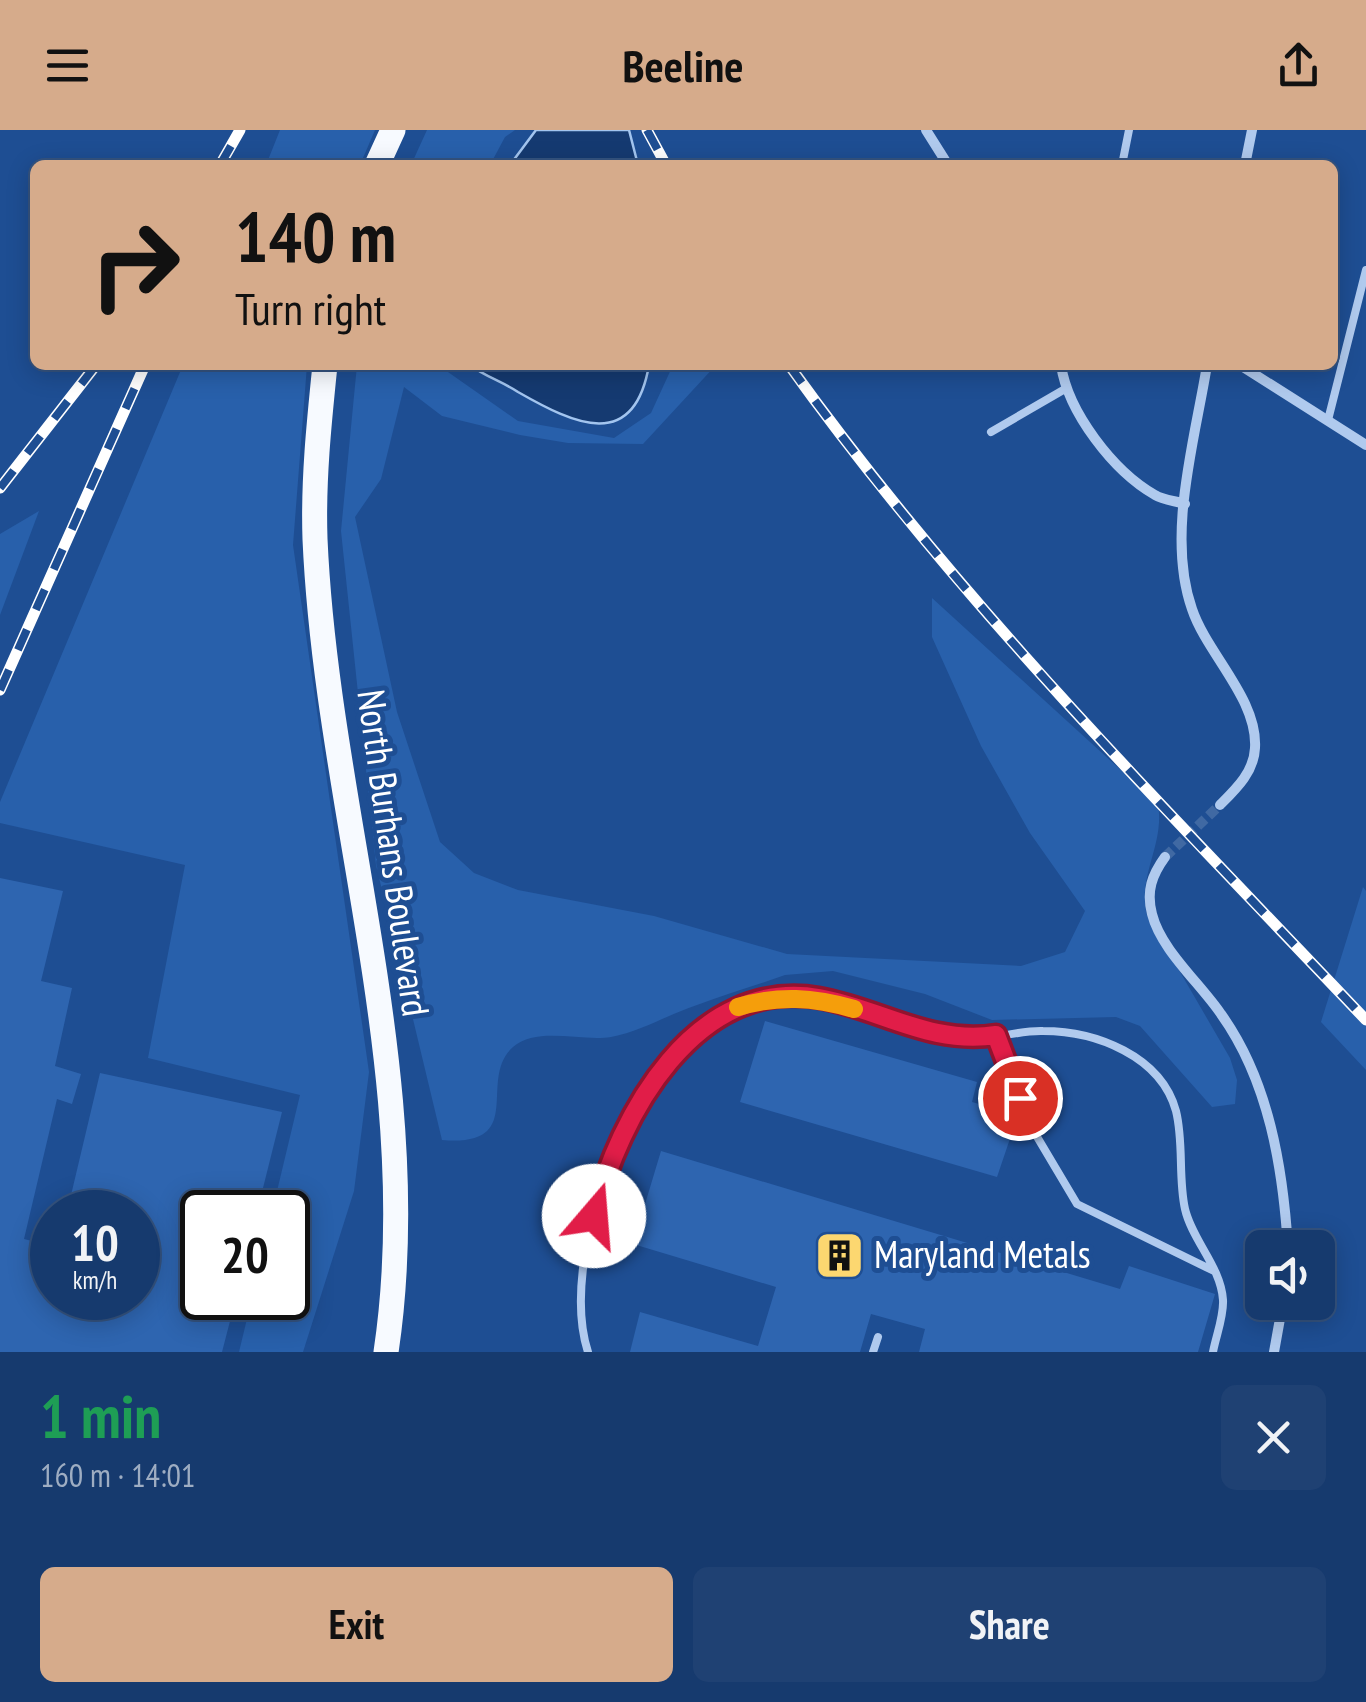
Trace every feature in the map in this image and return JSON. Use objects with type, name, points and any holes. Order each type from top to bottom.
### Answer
[{"type":"main road","points":[[379,160],[392,130]]},
{"type":"main road","name":"North Burhans Boulevard","points":[[324,370],[316,451],[316,538],[325,648],[395,1141],[398,1235],[386,1352]]},
{"type":"street","points":[[926,130],[945,160]]},
{"type":"street","points":[[1247,160],[1252,130]]},
{"type":"street","points":[[1062,370],[1065,388],[1119,464],[1156,496],[1185,504]]},
{"type":"street","points":[[1206,370],[1185,504],[1184,564],[1191,608],[1254,733],[1255,752],[1248,773],[1220,805]]},
{"type":"street","points":[[1248,370],[1366,444]]},
{"type":"street","points":[[1166,857],[1154,873],[1148,896],[1153,919],[1224,1018],[1248,1064],[1271,1126],[1284,1191],[1287,1230]]},
{"type":"street","points":[[1274,1352],[1280,1320]]},
{"type":"lane","points":[[1123,160],[1129,130]]},
{"type":"lane","points":[[1328,420],[1366,270]]},
{"type":"lane","points":[[991,432],[1065,388]]},
{"type":"lane","points":[[588,1352],[581,1295],[586,1247],[602,1186],[639,1106],[670,1060],[703,1027],[734,1008],[766,998],[818,998],[961,1040],[1044,1030],[1096,1041],[1144,1060],[1161,1080],[1176,1110],[1185,1210],[1223,1300],[1213,1352]]},
{"type":"lane","points":[[996,1035],[1033,1130],[1077,1204],[1214,1272]]},
{"type":"lane","points":[[874,1352],[878,1338]]},
{"type":"shaded area","points":[[280,130],[375,130],[362,160],[268,160]]},
{"type":"shaded area","points":[[427,130],[515,130],[505,137],[493,160],[413,160]]},
{"type":"shaded area","points":[[536,130],[629,130],[637,160],[514,160]]},
{"type":"shaded area","points":[[181,370],[307,370],[293,545],[369,1072],[354,1191],[303,1352],[239,1352],[247,1320],[310,1320],[310,1190],[277,1190],[300,1095],[148,1058],[185,865],[0,823],[0,802]]},
{"type":"shaded area","points":[[357,370],[445,370],[518,421],[614,438],[651,413],[671,370],[711,370],[643,444],[568,443],[520,435],[442,416],[404,387],[381,479],[355,517],[397,712],[440,842],[474,873],[518,890],[654,916],[787,954],[1021,966],[1065,952],[1085,911],[1030,833],[981,746],[932,637],[932,598],[1158,804],[1158,833],[1145,887],[1147,915],[1230,1058],[1237,1080],[1235,1104],[1212,1107],[1140,1026],[1116,1017],[992,1020],[925,994],[833,971],[785,975],[611,1037],[547,1036],[523,1041],[503,1061],[493,1122],[485,1133],[469,1139],[442,1140],[376,865],[341,531]]},
{"type":"shaded area","points":[[478,370],[648,370],[641,393],[630,411],[616,421],[599,423],[560,414]]},
{"type":"shaded area","points":[[39,511],[0,615],[0,534]]},
{"type":"shaded area","points":[[1363,887],[1366,891],[1366,1070],[1321,1022]]},
{"type":"building","points":[[0,878],[63,891],[41,981],[72,988],[55,1066],[81,1074],[72,1104],[57,1099],[36,1190],[30,1190],[24,1239],[30,1240],[30,1320],[160,1320],[160,1190],[72,1190],[100,1073],[282,1112],[262,1190],[180,1190],[180,1320],[230,1320],[222,1352],[0,1352]]},
{"type":"building","points":[[765,1021],[977,1082],[972,1102],[1018,1115],[997,1177],[740,1102]]},
{"type":"building","name":"Maryland Metals","points":[[661,1151],[1120,1289],[1129,1266],[1215,1294],[1198,1352],[919,1352],[925,1329],[871,1314],[860,1352],[630,1352],[640,1312],[758,1346],[776,1287],[633,1244]]},
{"type":"tunnel","points":[[1165,857],[1220,805]]},
{"type":"railway","points":[[223,160],[240,130]]},
{"type":"railway","points":[[647,130],[663,160]]},
{"type":"railway","points":[[0,488],[92,370]]},
{"type":"railway","points":[[0,690],[143,370]]},
{"type":"railway","points":[[793,370],[854,453],[994,621],[1140,783],[1366,1020]]},
{"type":"slow traffic","points":[[738,1007],[766,998],[818,998],[854,1009]]},
{"type":"place","name":"Maryland Metals","points":[[839,1255]]},
{"type":"route","points":[[594,1216],[602,1186],[639,1106],[670,1060],[703,1027],[734,1008],[766,998],[818,998],[961,1040],[996,1035],[1020,1098]]}]
